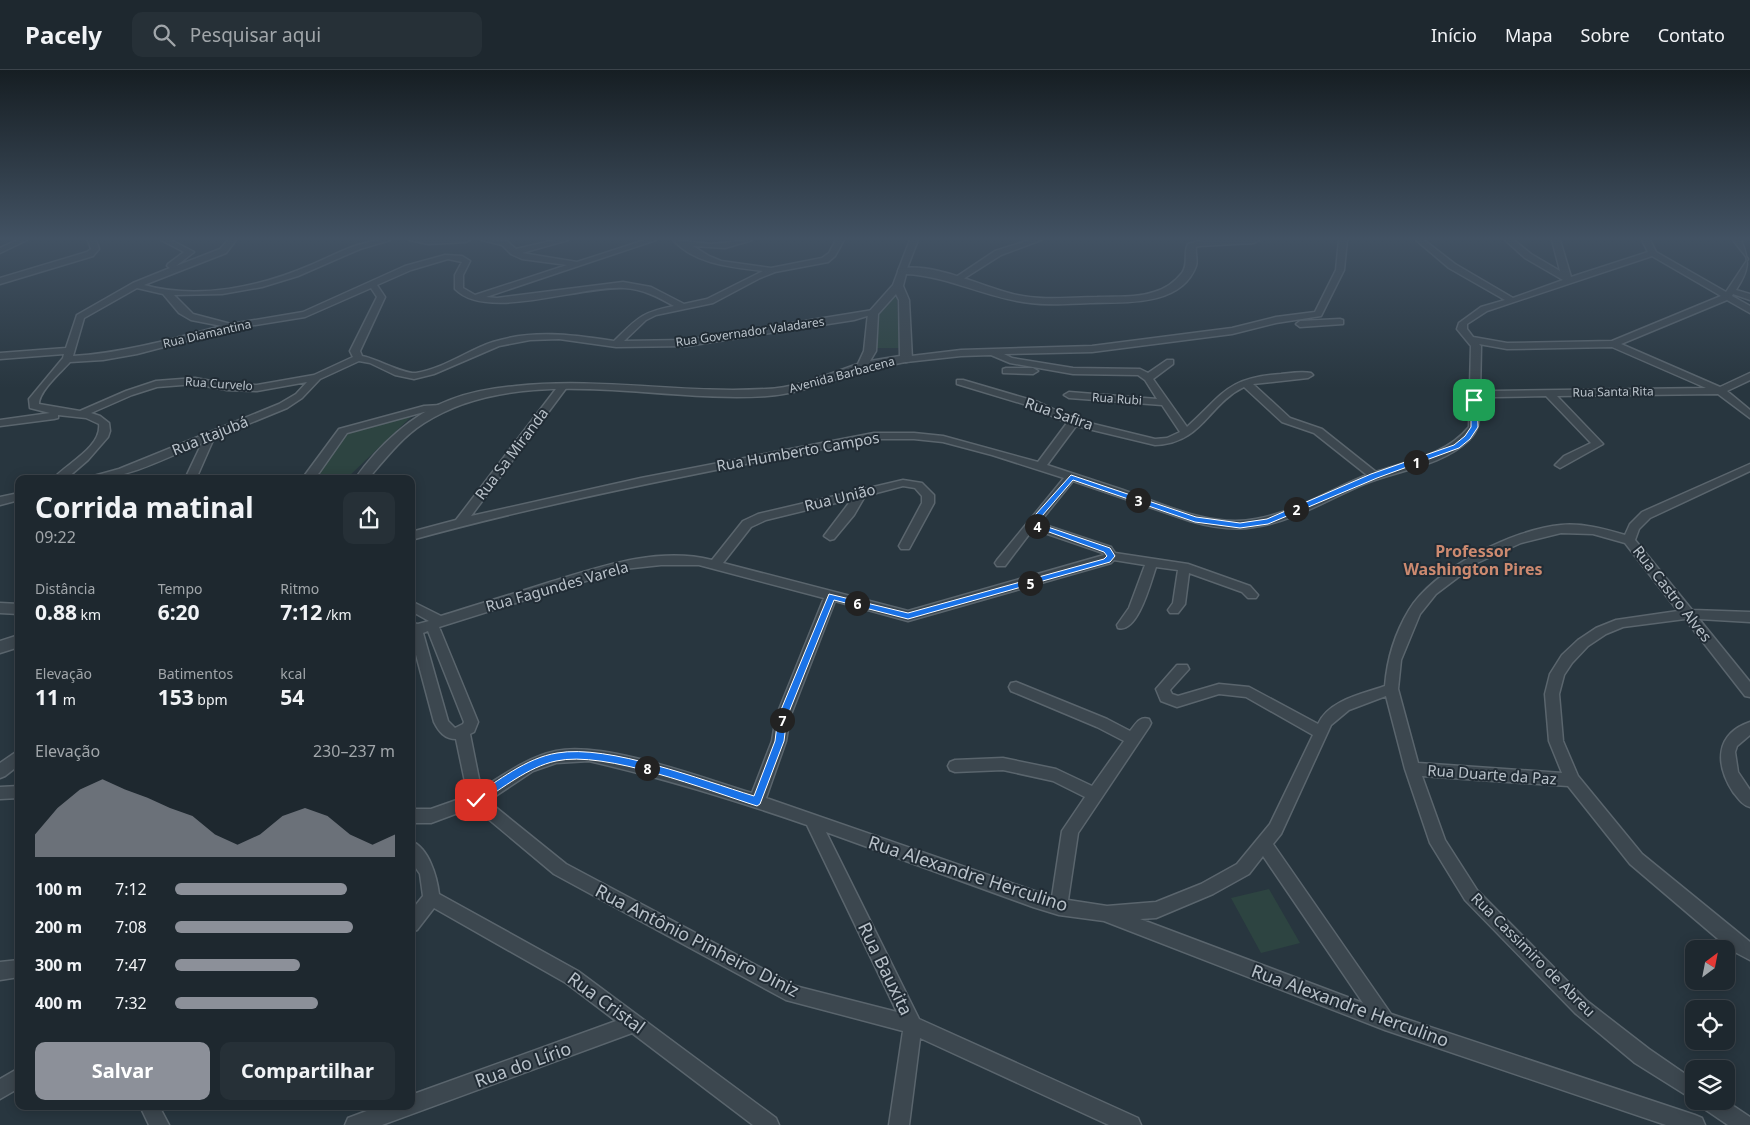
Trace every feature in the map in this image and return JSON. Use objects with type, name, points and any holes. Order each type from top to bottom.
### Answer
[{"type":"street","points":[[67,414],[43,410],[34,406],[34,399],[68,355],[80,317],[128,289]]},
{"type":"street","points":[[154,289],[166,292],[205,292],[240,289]]},
{"type":"street","name":"Rua Diamantina","points":[[0,356],[68,355],[103,357],[137,351],[236,325],[305,314],[363,289]]},
{"type":"street","points":[[358,358],[355,351],[381,297],[376,289]]},
{"type":"street","name":"Rua Diamantina","points":[[459,289],[473,298]]},
{"type":"street","points":[[473,298],[500,289]]},
{"type":"street","points":[[473,298],[497,301],[590,289]]},
{"type":"street","points":[[648,289],[681,306]]},
{"type":"street","points":[[616,344],[643,318],[653,313],[710,301],[732,289]]},
{"type":"street","points":[[862,367],[870,351],[874,313],[895,289]]},
{"type":"street","points":[[899,289],[904,300],[906,359]]},
{"type":"street","points":[[989,289],[1032,301],[1134,298],[1157,294],[1169,289]]},
{"type":"street","points":[[1262,324],[1318,314],[1332,289]]},
{"type":"street","points":[[1491,289],[1512,301]]},
{"type":"street","name":"Rua Humberto Campos","points":[[415,535],[461,521],[659,478],[874,436],[907,435],[952,441],[1040,467],[1195,519],[1240,525],[1268,521],[1374,476],[1456,447],[1468,438],[1474,427],[1476,346],[1462,329],[1463,323],[1484,309],[1542,289]]},
{"type":"street","points":[[1720,289],[1750,310]]},
{"type":"street","points":[[1729,294],[1732,289]]},
{"type":"street","points":[[166,292],[185,313],[194,318],[236,325]]},
{"type":"street","points":[[1471,339],[1507,346],[1614,344],[1729,294],[1750,297]]},
{"type":"street","name":"Rua Governador Valadares","points":[[358,358],[373,361],[398,373],[414,376],[432,372],[496,344],[530,337],[559,336],[616,344],[687,343],[854,318],[874,313]]},
{"type":"street","points":[[1262,324],[1340,322]]},
{"type":"street","name":"Avenida Barbacena","points":[[364,475],[420,419],[462,400],[505,389],[562,387],[766,393],[816,383],[862,367],[906,359],[991,351],[1092,349],[1174,340],[1262,324]]},
{"type":"street","points":[[1614,344],[1720,391],[1750,415]]},
{"type":"street","points":[[991,351],[1010,360],[1074,371]]},
{"type":"street","name":"Rua Curvelo","points":[[81,414],[129,393],[156,384],[195,381],[227,387],[257,388],[317,377],[358,358]]},
{"type":"street","points":[[1148,378],[1170,362]]},
{"type":"street","points":[[1006,371],[1140,372],[1148,378],[1186,433]]},
{"type":"street","name":"Rua Safira","points":[[960,382],[1034,404],[1073,422],[1166,443],[1180,439],[1231,389],[1253,380],[1308,375]]},
{"type":"street","name":"Rua Santa Rita","points":[[1474,400],[1494,394],[1720,391],[1750,376]]},
{"type":"street","name":"Rua Itajubá","points":[[108,475],[123,471],[283,406],[299,396],[317,377]]},
{"type":"street","points":[[1246,383],[1286,420],[1318,431],[1374,476]]},
{"type":"street","name":"Rua Sa Miranda","points":[[461,521],[562,387]]},
{"type":"street","points":[[1548,393],[1598,444],[1568,458],[1560,465]]},
{"type":"street","name":"Rua Rubi","points":[[1069,396],[1164,402]]},
{"type":"street","points":[[311,475],[343,431],[424,409],[441,408]]},
{"type":"street","points":[[0,423],[67,414],[81,414],[98,419],[104,423],[105,431],[99,441],[64,475]]},
{"type":"street","points":[[1040,467],[1073,422]]},
{"type":"street","points":[[192,475],[210,436]]},
{"type":"street","name":"Rua Castro Alves","points":[[1750,467],[1646,515],[1634,528],[1629,540],[1750,692]]},
{"type":"street","points":[[1001,563],[1071,477]]},
{"type":"street","name":"Rua União","points":[[715,565],[747,524],[762,517],[903,483],[918,485],[928,495],[928,503],[905,546]]},
{"type":"street","points":[[830,536],[850,512],[862,492]]},
{"type":"street","points":[[0,501],[15,497]]},
{"type":"street","points":[[1031,524],[1107,550],[1111,556],[1184,567],[1246,589],[1252,595]]},
{"type":"street","name":"Rua Cassimiro de Abreu","points":[[1629,540],[1593,530],[1561,529],[1517,540],[1473,560],[1432,591],[1414,612],[1394,660],[1392,689],[1412,769],[1438,843],[1471,895],[1581,1007],[1642,1056],[1685,1085]]},
{"type":"street","name":"Rua Fagundes Varela","points":[[415,629],[624,565],[661,561],[699,561],[908,616],[1107,560],[1111,556]]},
{"type":"street","points":[[1123,625],[1135,610],[1152,562]]},
{"type":"street","points":[[1174,610],[1179,604],[1184,567]]},
{"type":"street","points":[[757,801],[780,741],[783,717],[832,596]]},
{"type":"street","points":[[0,608],[15,609]]},
{"type":"street","points":[[415,608],[436,623],[471,722],[469,728],[462,732],[454,734],[446,729],[441,722],[415,632]]},
{"type":"street","points":[[1750,617],[1686,614],[1621,623],[1601,631],[1583,643],[1567,659],[1557,674],[1552,694],[1556,741],[1572,780],[1636,859],[1695,910],[1750,952]]},
{"type":"street","points":[[0,647],[15,642]]},
{"type":"street","points":[[1182,669],[1163,689],[1166,697],[1177,702],[1219,689],[1249,692],[1320,732]]},
{"type":"street","points":[[1016,687],[1102,723],[1132,739]]},
{"type":"street","points":[[1104,913],[1156,910],[1243,870],[1276,829],[1326,721],[1344,706],[1392,689]]},
{"type":"street","points":[[1059,907],[1070,831],[1144,723]]},
{"type":"street","points":[[1750,728],[1739,732],[1729,744],[1727,759],[1733,778],[1750,800]]},
{"type":"street","points":[[462,732],[476,800]]},
{"type":"street","name":"Rua Alexandre Herculino","points":[[415,816],[431,816],[476,800],[528,767],[556,757],[588,755],[643,766],[757,801],[1059,907],[1104,913],[1385,1021],[1695,1125]]},
{"type":"street","points":[[0,772],[15,759]]},
{"type":"street","points":[[955,766],[1003,764],[1047,773],[1056,775],[1095,795]]},
{"type":"street","name":"Rua Duarte da Paz","points":[[1412,769],[1572,780]]},
{"type":"street","points":[[0,793],[15,792]]},
{"type":"street","name":"Rua Antônio Pinheiro Diniz","points":[[476,800],[560,869],[792,994],[913,1025],[1131,1125]]},
{"type":"street","name":"Rua Bauxita","points":[[813,822],[913,1025],[899,1125]]},
{"type":"street","points":[[1264,844],[1385,1021]]},
{"type":"street","points":[[415,854],[428,872],[432,898],[415,919]]},
{"type":"street","name":"Rua Cristal","points":[[432,898],[572,977],[769,1125]]},
{"type":"street","points":[[0,971],[15,969]]},
{"type":"street","name":"Rua do Lírio","points":[[415,1104],[635,1023]]},
{"type":"street","points":[[0,1090],[15,1080]]},
{"type":"street","points":[[151,1110],[159,1125]]},
{"type":"street","points":[[355,1125],[397,1110]]},
{"type":"street","points":[[1723,1110],[1745,1125]]},
{"type":"green space","points":[[894,295],[897,299],[899,348],[877,348],[876,313]]},
{"type":"green space","points":[[414,414],[350,475],[314,475],[344,431]]},
{"type":"green space","points":[[1269,889],[1300,943],[1261,953],[1231,898]]},
{"type":"district","name":"Professor Washington Pires","points":[[1473,560]]},
{"type":"route","points":[[476,800],[528,767],[556,757],[588,755],[643,766],[757,801],[780,741],[783,717],[832,596],[908,616],[1107,560],[1111,556],[1107,550],[1031,524],[1071,477],[1195,519],[1240,525],[1268,521],[1374,476],[1456,447],[1468,438],[1474,427],[1474,400]]}]
